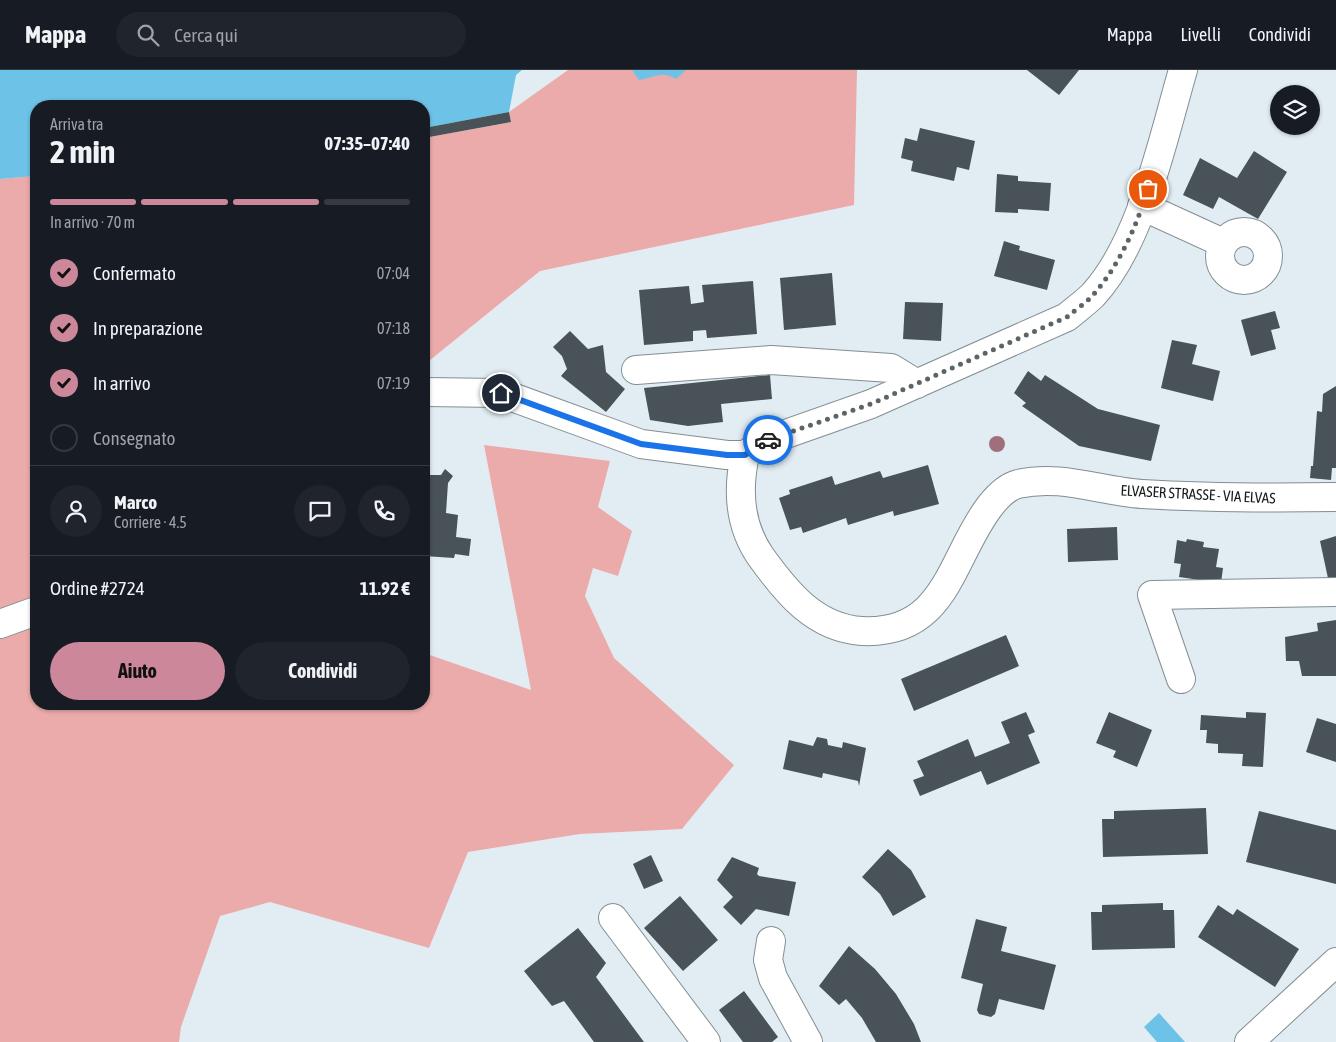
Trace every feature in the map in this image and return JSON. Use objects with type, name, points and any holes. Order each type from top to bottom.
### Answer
[{"type":"street","points":[[430,392],[501,393],[641,444],[727,455],[745,455],[766,441],[871,404],[1067,317],[1093,295],[1118,259],[1142,206],[1183,70]]},
{"type":"street","points":[[1142,206],[1223,243]]},
{"type":"street","points":[[636,370],[772,360],[891,368],[917,384]]},
{"type":"street","name":"ELVASER STRASSE - VIA ELVAS","points":[[745,455],[740,489],[743,517],[753,545],[783,588],[812,615],[844,630],[882,632],[916,620],[948,585],[982,517],[998,496],[1014,485],[1040,480],[1140,494],[1253,498],[1336,498]]},
{"type":"street","points":[[1182,679],[1152,595],[1336,592]]},
{"type":"street","points":[[0,624],[30,613]]},
{"type":"street","points":[[613,918],[706,1042]]},
{"type":"street","points":[[772,940],[768,960],[774,978],[808,1042]]},
{"type":"street","points":[[1249,1042],[1336,962]]},
{"type":"shaded area","points":[[568,70],[857,70],[854,205],[540,271],[430,360],[430,137],[511,122],[509,112]]},
{"type":"shaded area","points":[[30,176],[30,710],[430,710],[430,655],[531,690],[484,445],[610,461],[598,507],[632,531],[618,576],[593,568],[585,596],[614,658],[734,765],[682,829],[580,834],[468,852],[429,948],[270,902],[220,916],[181,1027],[179,1042],[0,1042],[0,179]]},
{"type":"water","points":[[0,70],[522,70],[516,75],[509,112],[430,127],[430,100],[30,100],[30,176],[0,179]]},
{"type":"water","points":[[632,70],[686,70],[676,79],[671,76],[658,75],[639,80]]},
{"type":"water","points":[[1159,1013],[1185,1042],[1157,1042],[1144,1027]]},
{"type":"building","points":[[1027,70],[1079,70],[1059,95]]},
{"type":"building","points":[[509,112],[511,122],[430,137],[430,127]]},
{"type":"building","points":[[920,128],[975,141],[969,170],[957,167],[954,181],[911,171],[913,161],[901,158],[905,138],[917,141]]},
{"type":"building","points":[[1254,151],[1287,172],[1258,219],[1219,197],[1213,209],[1183,195],[1200,158],[1237,178]]},
{"type":"building","points":[[997,174],[1018,176],[1018,181],[1051,183],[1049,211],[1018,209],[1018,213],[995,212]]},
{"type":"building","points":[[1004,241],[1020,246],[1019,250],[1055,260],[1047,290],[994,276]]},
{"type":"building","points":[[832,273],[836,325],[784,330],[780,278]]},
{"type":"building","points":[[753,281],[757,334],[707,338],[706,330],[693,331],[693,341],[644,345],[639,290],[689,286],[691,304],[704,302],[702,285]]},
{"type":"building","points":[[905,302],[943,303],[941,341],[903,339]]},
{"type":"building","points":[[1275,311],[1280,328],[1271,330],[1276,349],[1251,356],[1241,320]]},
{"type":"building","points":[[570,331],[588,349],[603,345],[606,372],[625,389],[606,412],[561,376],[567,369],[562,356],[553,347]]},
{"type":"building","points":[[1172,340],[1197,345],[1192,364],[1220,371],[1213,401],[1161,388]]},
{"type":"building","points":[[1028,371],[1041,381],[1045,375],[1098,409],[1160,425],[1151,461],[1079,446],[1022,406],[1026,403],[1014,393]]},
{"type":"building","points":[[770,375],[772,399],[721,404],[723,422],[688,426],[650,420],[644,388]]},
{"type":"building","points":[[1336,386],[1336,468],[1332,468],[1331,480],[1310,478],[1311,466],[1313,466],[1317,411],[1322,412],[1323,394]]},
{"type":"building","points":[[928,465],[939,504],[894,516],[893,511],[848,525],[846,518],[803,533],[801,527],[790,530],[779,498],[790,494],[789,490],[832,476],[835,485],[880,471],[883,478]]},
{"type":"building","points":[[445,469],[453,476],[448,483],[446,513],[458,515],[456,537],[471,539],[469,556],[455,554],[454,558],[430,556],[430,475],[441,475]]},
{"type":"building","points":[[1117,527],[1118,560],[1068,562],[1067,529]]},
{"type":"building","points":[[1336,536],[1336,581],[1329,583],[1320,541]]},
{"type":"building","points":[[1187,539],[1204,542],[1203,547],[1219,549],[1216,567],[1223,568],[1221,583],[1179,577],[1181,564],[1174,563],[1177,540],[1186,542]]},
{"type":"building","points":[[1336,620],[1336,676],[1302,676],[1299,661],[1286,661],[1285,637],[1318,631],[1317,623]]},
{"type":"building","points":[[1006,635],[1019,666],[914,711],[901,679]]},
{"type":"building","points":[[1026,712],[1035,732],[1028,735],[1040,763],[987,785],[981,771],[920,796],[913,780],[924,776],[917,761],[968,739],[975,757],[1010,743],[1001,722]]},
{"type":"building","points":[[1109,712],[1152,730],[1137,767],[1113,757],[1116,751],[1096,743]]},
{"type":"building","points":[[1246,712],[1266,713],[1263,767],[1242,766],[1243,754],[1218,753],[1218,744],[1206,743],[1207,730],[1200,730],[1201,715],[1246,718]]},
{"type":"building","points":[[1317,718],[1336,724],[1336,762],[1306,752]]},
{"type":"building","points":[[817,737],[827,739],[828,745],[842,748],[843,742],[866,748],[859,786],[858,781],[823,773],[822,778],[783,769],[789,740],[813,746]]},
{"type":"building","points":[[1206,808],[1208,854],[1103,857],[1102,819],[1114,819],[1114,811]]},
{"type":"building","points":[[1259,811],[1336,830],[1336,884],[1246,862]]},
{"type":"building","points":[[888,849],[911,870],[926,897],[893,916],[880,894],[862,877]]},
{"type":"building","points":[[651,855],[663,881],[644,889],[633,864]]},
{"type":"building","points":[[732,857],[759,868],[757,874],[759,876],[796,882],[789,916],[756,909],[741,925],[723,907],[733,897],[717,880]]},
{"type":"building","points":[[680,896],[718,940],[683,971],[644,928]]},
{"type":"building","points":[[1163,903],[1163,910],[1174,910],[1175,948],[1092,950],[1091,912],[1102,912],[1102,905]]},
{"type":"building","points":[[1218,905],[1233,915],[1237,909],[1299,949],[1275,987],[1198,937]]},
{"type":"building","points":[[976,919],[1007,927],[1001,951],[1056,965],[1044,1010],[999,999],[995,1014],[991,1017],[979,1014],[977,1010],[983,984],[961,978]]},
{"type":"building","points":[[578,928],[606,963],[596,977],[644,1042],[594,1042],[564,1001],[552,1006],[524,971]]},
{"type":"building","points":[[849,946],[875,969],[896,994],[914,1024],[921,1042],[876,1042],[862,1018],[846,999],[839,1005],[819,986]]},
{"type":"building","points":[[744,991],[778,1037],[772,1042],[743,1042],[719,1010]]},
{"type":"way so far","points":[[768,440],[871,404],[1067,317],[1093,295],[1118,259],[1148,189]]},
{"type":"route","points":[[501,393],[522,399],[585,425],[641,444],[727,455],[745,455],[768,440]]}]
